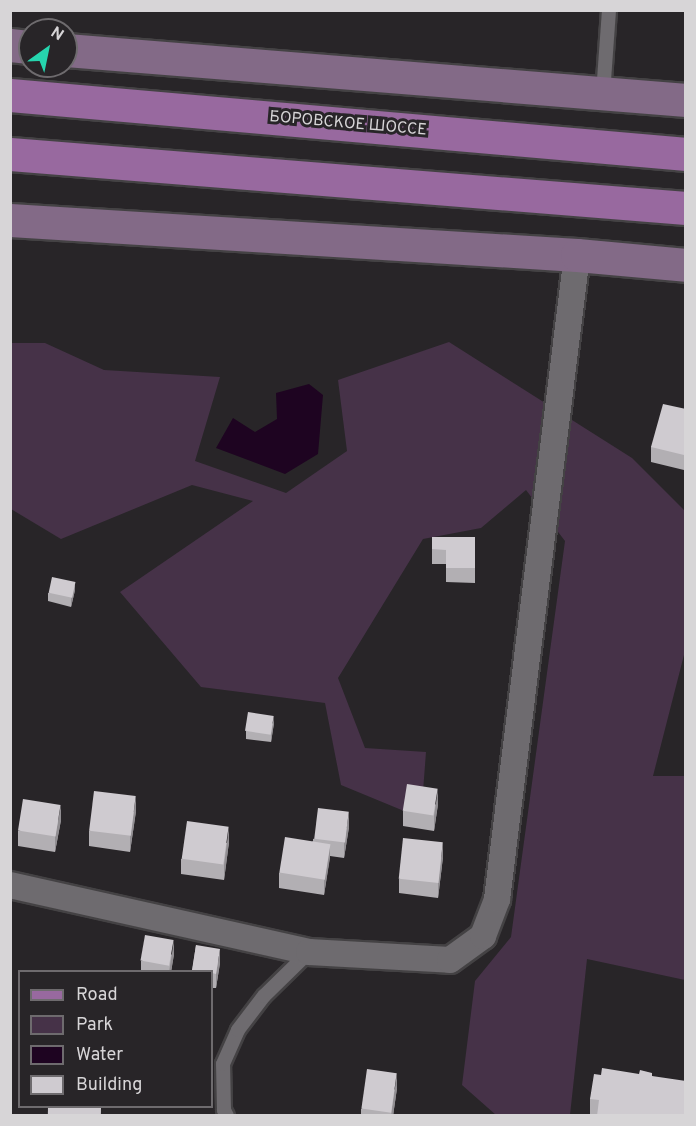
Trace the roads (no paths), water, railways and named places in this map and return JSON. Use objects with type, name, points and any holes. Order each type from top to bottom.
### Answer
[{"type":"main road","points":[[78,51],[686,100]]},
{"type":"main road","name":"БОРОВСКОЕ ШОССЕ","points":[[10,95],[686,154]]},
{"type":"main road","points":[[10,154],[686,208]]},
{"type":"main road","points":[[10,220],[577,255],[686,264]]},
{"type":"street","points":[[10,885],[309,952],[450,960],[483,936],[497,899],[577,255]]},
{"type":"lane","points":[[603,94],[609,10]]},
{"type":"lane","points":[[227,1116],[224,1110],[223,1064],[238,1030],[264,996],[309,952]]},
{"type":"water","points":[[309,384],[323,395],[318,454],[285,474],[216,448],[233,418],[255,432],[277,419],[276,393]]}]
